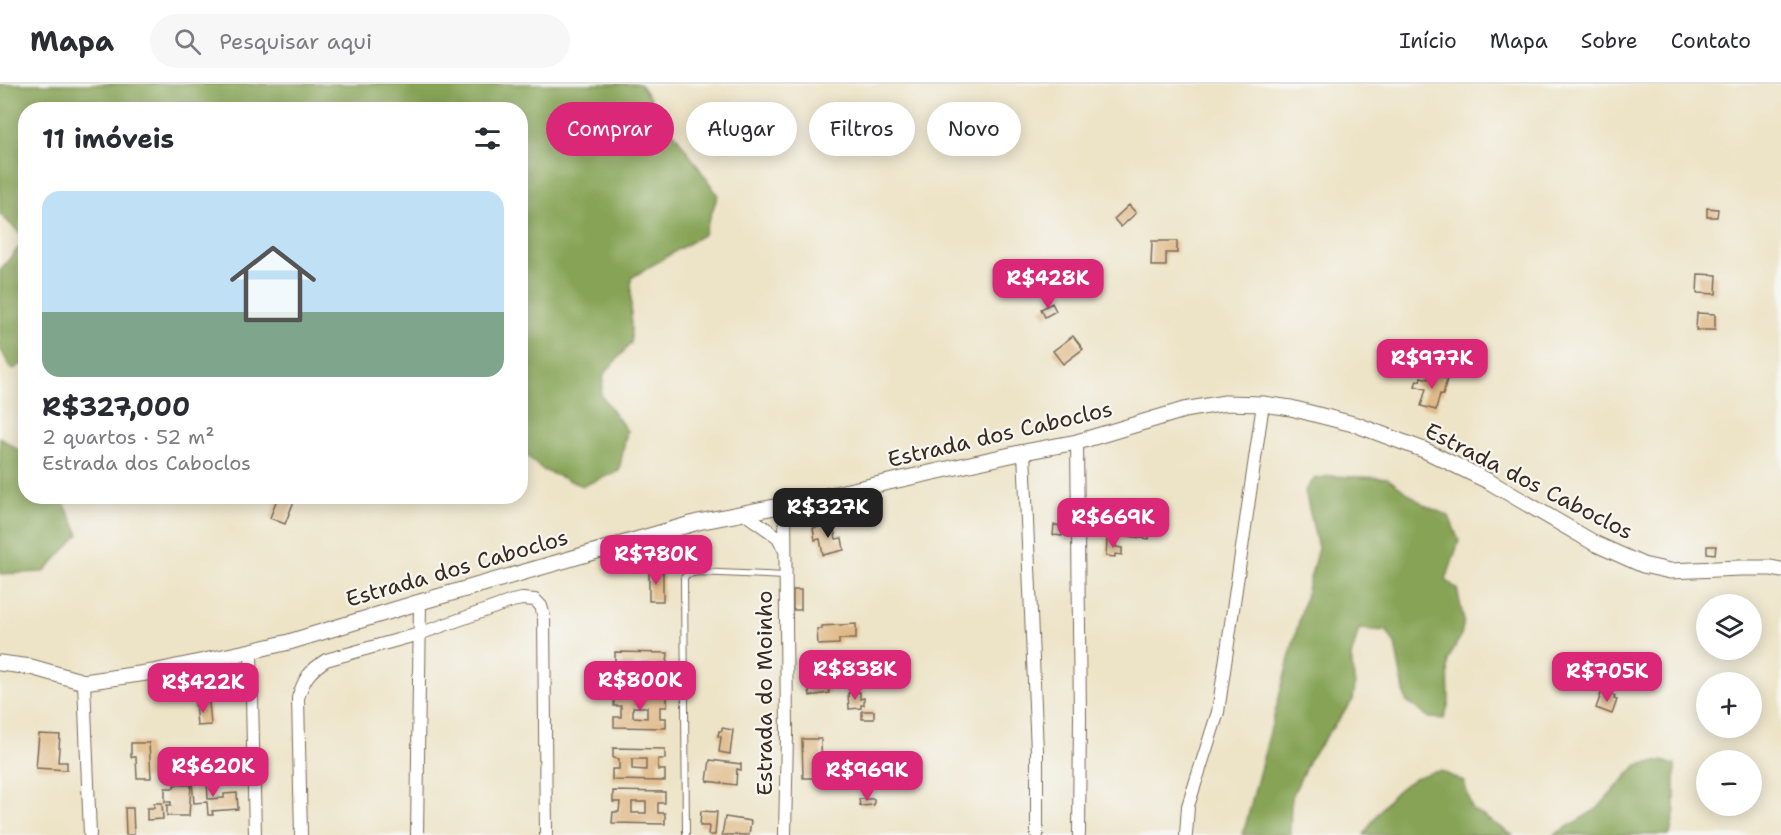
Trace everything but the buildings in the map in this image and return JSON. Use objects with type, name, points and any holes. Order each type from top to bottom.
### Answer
[{"type":"street","name":"Estrada dos Caboclos","points":[[0,663],[31,667],[84,681],[153,672],[289,642],[698,522],[784,506],[1077,441],[1184,410],[1225,403],[1263,404],[1291,408],[1357,424],[1424,450],[1488,481],[1596,544],[1643,565],[1670,571],[1740,568],[1781,570]]},
{"type":"street","points":[[1186,835],[1188,806],[1218,712],[1263,404]]},
{"type":"street","points":[[1077,441],[1079,835]]},
{"type":"street","points":[[1024,452],[1037,751],[1037,835]]},
{"type":"street","name":"Estrada do Moinho","points":[[784,506],[787,733],[785,835]]},
{"type":"street","points":[[747,513],[778,537],[785,550]]},
{"type":"street","points":[[301,835],[298,698],[303,680],[315,667],[326,660],[419,634],[512,600],[522,599],[535,600],[541,606],[544,617],[546,835]]},
{"type":"street","points":[[417,835],[420,602]]},
{"type":"street","points":[[251,651],[255,835]]},
{"type":"street","points":[[84,681],[90,835]]},
{"type":"lane","points":[[686,835],[684,578],[687,574],[698,572],[785,576]]},
{"type":"green space","points":[[0,84],[640,84],[653,102],[546,102],[546,156],[674,156],[674,132],[686,149],[686,156],[691,156],[718,195],[704,234],[631,278],[631,343],[604,374],[601,395],[627,431],[619,471],[583,486],[543,470],[528,457],[528,102],[18,102],[18,231],[0,214]]},
{"type":"green space","points":[[18,248],[18,366],[12,370],[0,348],[0,270]]},
{"type":"green space","points":[[0,437],[18,450],[18,504],[64,504],[79,534],[44,572],[0,574]]},
{"type":"green space","points":[[1330,476],[1387,478],[1424,505],[1449,516],[1459,541],[1446,580],[1457,589],[1464,621],[1461,635],[1448,660],[1449,703],[1444,719],[1430,718],[1406,701],[1395,644],[1387,631],[1359,629],[1351,657],[1355,686],[1353,700],[1309,760],[1291,799],[1290,835],[1243,835],[1318,548],[1305,491],[1314,479]]},
{"type":"green space","points":[[1662,761],[1675,765],[1675,810],[1670,835],[1554,835],[1597,809],[1637,765]]},
{"type":"green space","points":[[1441,771],[1464,782],[1472,809],[1512,835],[1364,835],[1386,802],[1395,793],[1415,778]]}]
